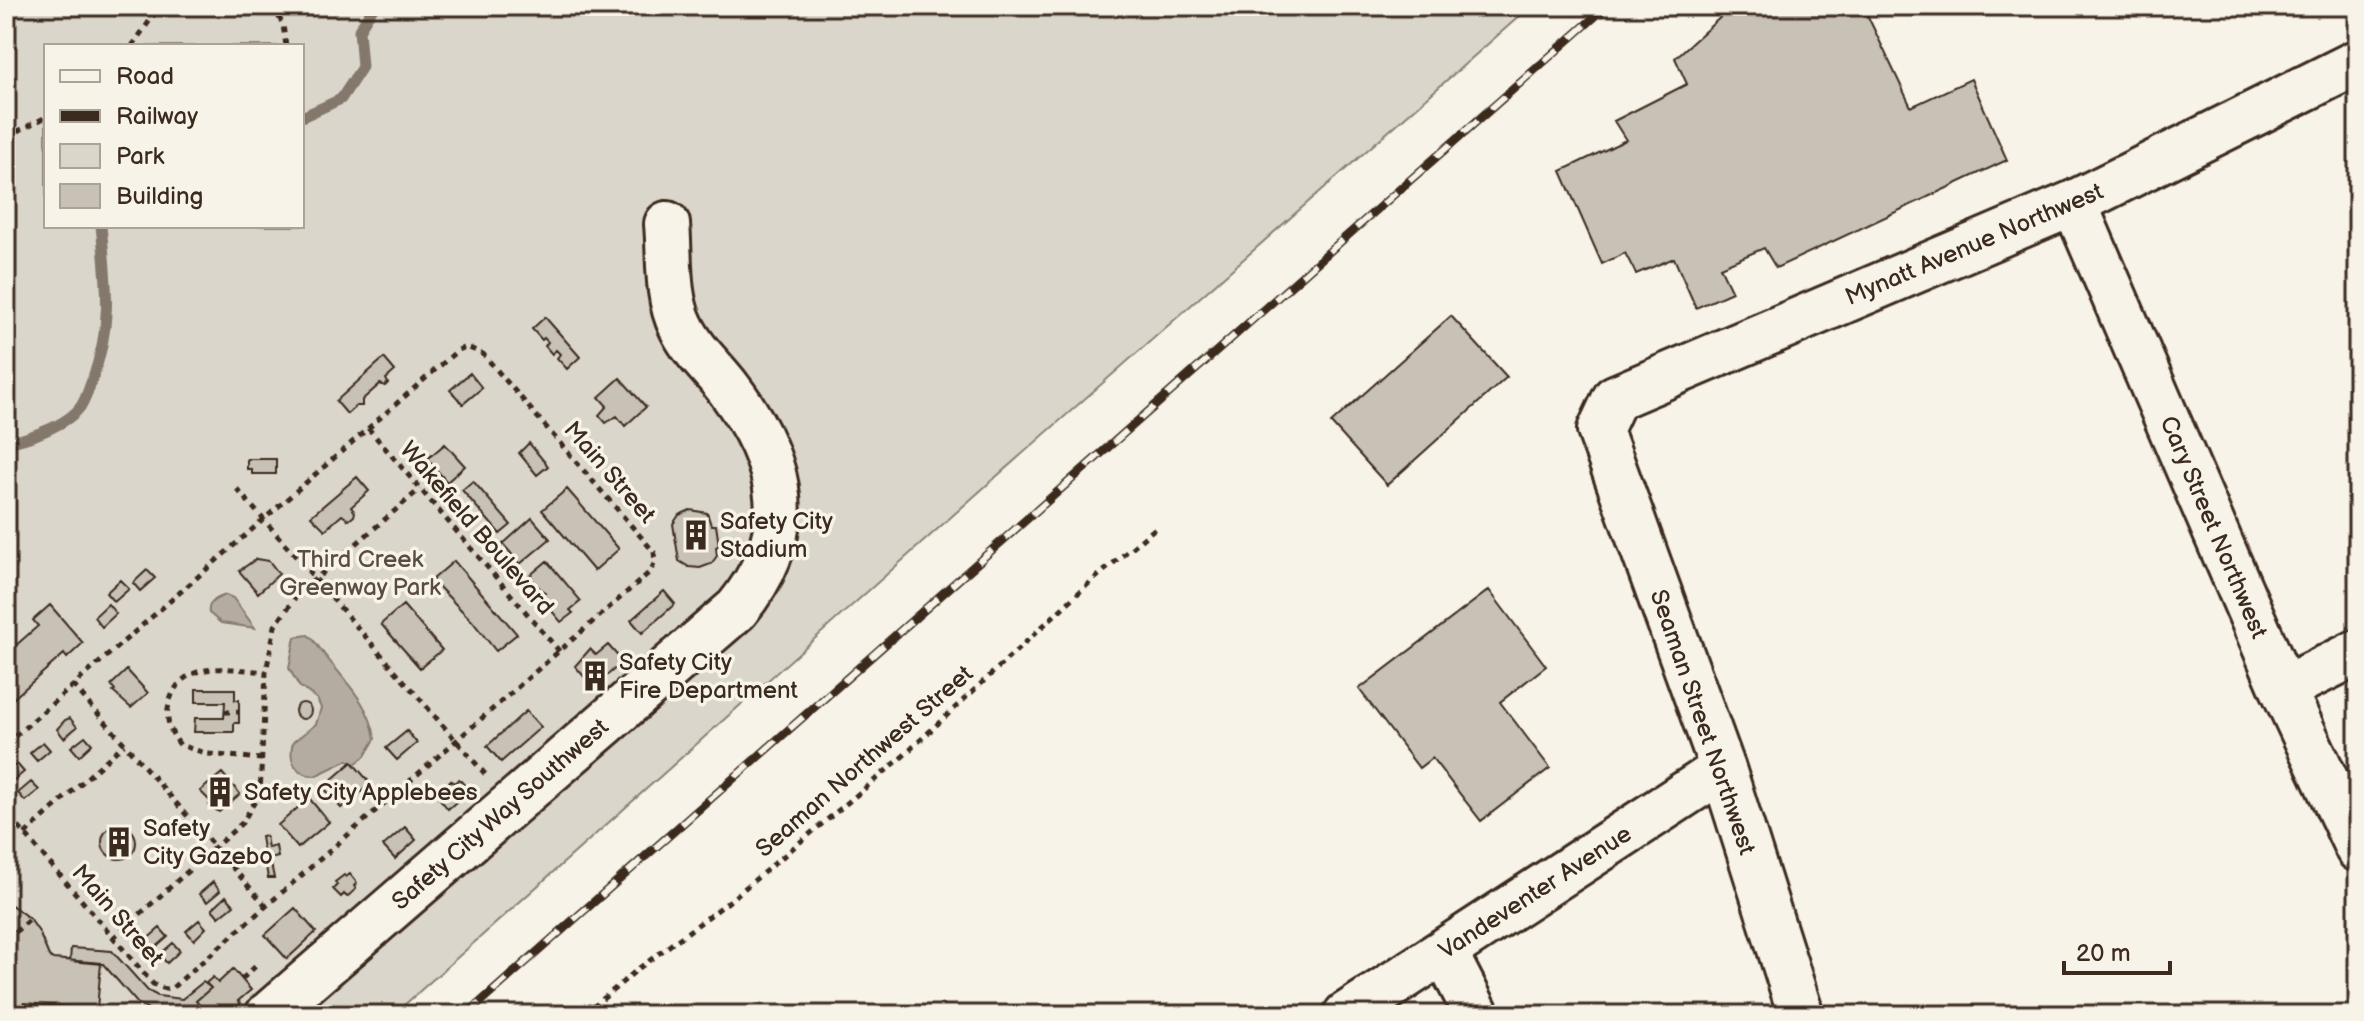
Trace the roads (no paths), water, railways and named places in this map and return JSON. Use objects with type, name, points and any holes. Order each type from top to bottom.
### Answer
[{"type":"street","name":"Mynatt Avenue Northwest","points":[[1600,430],[1615,398],[2074,203],[2358,62]]},
{"type":"street","name":"Cary Street Northwest","points":[[2074,203],[2283,689],[2358,849]]},
{"type":"street","name":"Safety City Way Southwest","points":[[268,1015],[501,792],[737,609],[755,586],[776,538],[778,493],[761,436],[680,325],[673,301],[667,224]]},
{"type":"street","name":"Seaman Street Northwest","points":[[1600,430],[1723,769],[1801,1015]]},
{"type":"street","points":[[2283,689],[2358,652]]},
{"type":"street","name":"Vandeventer Avenue","points":[[1358,1012],[1444,951],[1723,769]]},
{"type":"street","points":[[1444,951],[1477,1015]]},
{"type":"waterway","points":[[304,116],[341,99],[362,67],[359,30],[374,6]]},
{"type":"waterway","points":[[6,443],[36,435],[57,425],[75,413],[86,397],[103,343],[105,324],[106,287],[101,228]]},
{"type":"railway","points":[[466,1015],[1607,6]]},
{"type":"place","name":"Safety City Stadium","points":[[696,535]]},
{"type":"place","name":"Safety City Fire Department","points":[[595,676]]},
{"type":"place","name":"Safety City Applebees","points":[[220,792]]},
{"type":"place","name":"Safety City Gazebo","points":[[119,842]]},
{"type":"park label","name":"Third Creek Greenway Park","points":[[360,573]]}]
